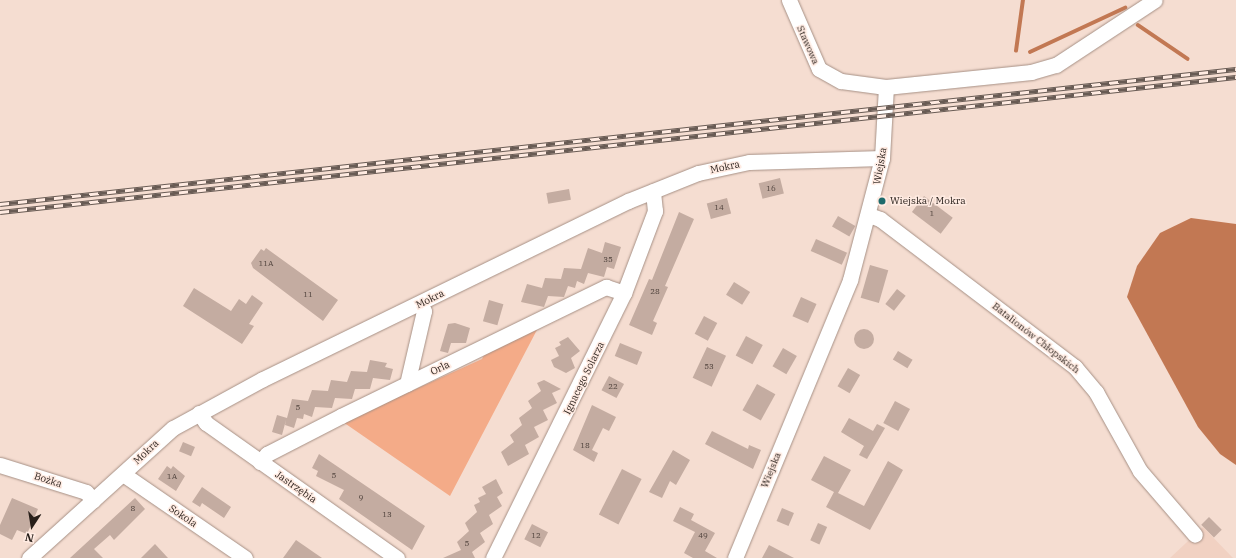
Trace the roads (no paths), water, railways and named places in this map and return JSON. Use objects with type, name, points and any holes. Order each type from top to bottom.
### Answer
[{"type":"street","name":"Stawowa","points":[[789,0],[819,69],[841,81],[886,87]]},
{"type":"street","points":[[886,87],[1050,67],[1075,55],[1155,0]]},
{"type":"street","name":"Wiejska","points":[[735,558],[850,280],[869,215],[882,158],[886,87]]},
{"type":"street","name":"Mokra","points":[[29,558],[173,428],[199,413],[653,191],[698,173],[750,162],[882,158]]},
{"type":"street","name":"Ignacego Solarza","points":[[493,558],[624,294],[655,211],[653,191]]},
{"type":"street","name":"Batalionów Chłopskich","points":[[869,215],[880,220],[1075,367],[1096,392],[1140,471],[1195,534]]},
{"type":"street","name":"Orla","points":[[260,462],[267,454],[606,287],[624,294]]},
{"type":"street","points":[[407,384],[424,312],[420,304]]},
{"type":"street","name":"Jastrzębia","points":[[199,413],[206,423],[397,558]]},
{"type":"street","name":"Bożka","points":[[0,465],[86,492],[93,500]]},
{"type":"street","name":"Sokola","points":[[123,474],[245,558]]},
{"type":"waterway","points":[[1016,51],[1023,0]]},
{"type":"waterway","points":[[1030,52],[1125,8]]},
{"type":"waterway","points":[[1138,25],[1188,59]]},
{"type":"railway","points":[[0,204],[1236,69]]},
{"type":"railway","points":[[0,212],[1236,77]]},
{"type":"place","name":"Wiejska / Mokra","points":[[882,201]]}]
